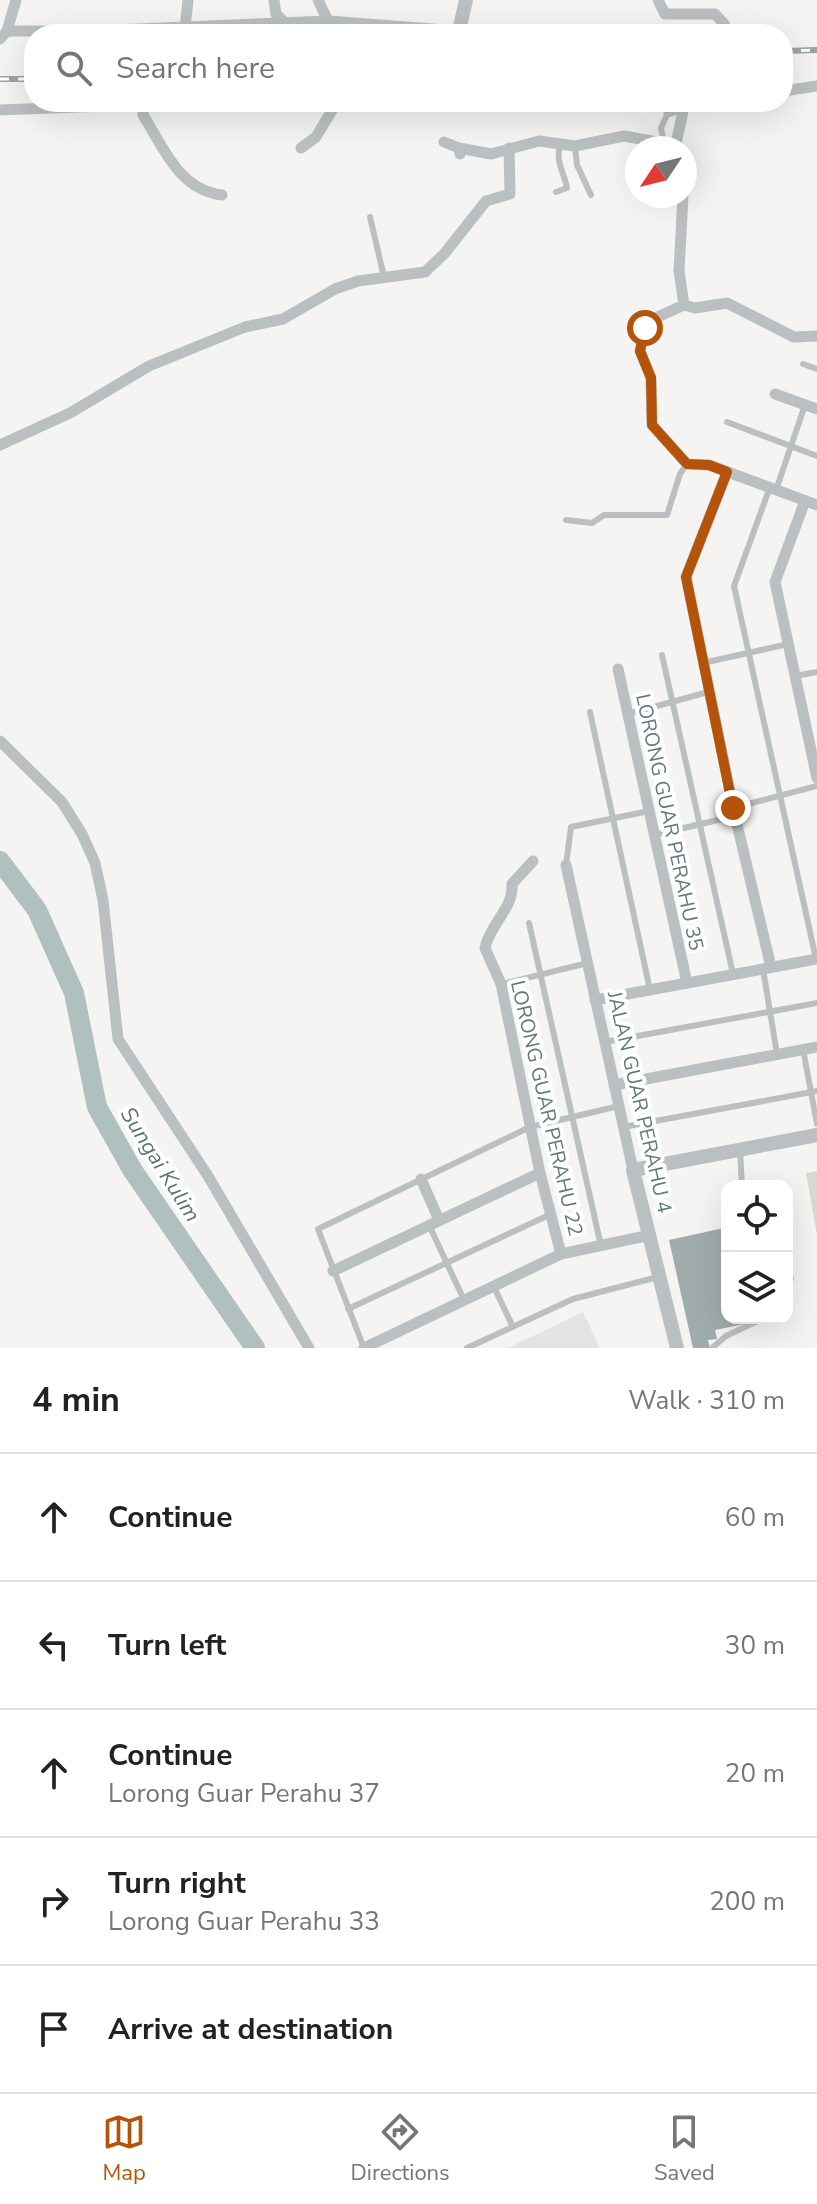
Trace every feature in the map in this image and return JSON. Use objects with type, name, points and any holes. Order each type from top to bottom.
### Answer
[{"type":"street","points":[[16,0],[4,35],[24,34]]},
{"type":"street","points":[[185,24],[188,0]]},
{"type":"street","points":[[274,0],[276,14],[283,21]]},
{"type":"street","points":[[318,0],[328,21]]},
{"type":"street","points":[[461,24],[466,0]]},
{"type":"street","points":[[658,0],[665,14],[715,14],[724,24]]},
{"type":"street","points":[[241,24],[283,21],[367,24]]},
{"type":"street","points":[[793,90],[817,86]]},
{"type":"street","points":[[0,110],[24,109]]},
{"type":"street","points":[[143,112],[183,179],[206,193],[222,195]]},
{"type":"street","points":[[325,112],[327,117]]},
{"type":"street","points":[[301,148],[316,137],[330,112]]},
{"type":"street","points":[[674,136],[683,112]]},
{"type":"street","points":[[444,142],[459,151],[491,154],[539,141],[560,147],[625,136]]},
{"type":"street","points":[[0,445],[70,413],[149,366],[245,327],[283,319],[335,289],[384,277],[425,272],[445,253],[486,201],[510,194],[509,148]]},
{"type":"street","points":[[682,208],[679,271],[684,305]]},
{"type":"street","points":[[817,336],[794,337],[727,303],[695,308],[684,305],[653,319],[645,328],[640,351],[651,378],[652,425],[687,464],[709,465],[811,503],[775,582],[817,778]]},
{"type":"street","points":[[775,394],[817,409]]},
{"type":"street","points":[[727,472],[686,577],[767,968]]},
{"type":"street","name":"LORONG GUAR PERAHU 35","points":[[618,669],[687,983]]},
{"type":"street","points":[[0,741],[62,802],[82,834],[95,863],[103,900],[118,1039],[208,1176],[309,1348]]},
{"type":"street","name":"LORONG GUAR PERAHU 22","points":[[533,861],[512,884],[513,897],[487,939],[485,948],[501,984],[540,1173],[561,1254]]},
{"type":"street","name":"JALAN GUAR PERAHU 4","points":[[566,865],[623,1127],[677,1348]]},
{"type":"street","points":[[595,1000],[816,959]]},
{"type":"street","points":[[614,1085],[817,1047]]},
{"type":"street","points":[[633,1170],[817,1135]]},
{"type":"street","points":[[333,1271],[540,1173]]},
{"type":"street","points":[[421,1179],[434,1223]]},
{"type":"street","points":[[364,1348],[561,1254],[650,1235]]},
{"type":"lane","points":[[666,112],[661,128],[666,136]]},
{"type":"lane","points":[[667,115],[673,112]]},
{"type":"lane","points":[[575,146],[577,165],[591,195]]},
{"type":"lane","points":[[556,192],[567,188],[557,154],[560,147]]},
{"type":"lane","points":[[370,217],[384,277]]},
{"type":"lane","points":[[803,364],[817,369]]},
{"type":"lane","points":[[805,405],[734,586],[816,959]]},
{"type":"lane","points":[[727,422],[817,456]]},
{"type":"lane","points":[[566,520],[592,523],[604,515],[667,515],[680,474],[687,464]]},
{"type":"lane","points":[[703,663],[788,644]]},
{"type":"lane","points":[[662,655],[733,974]]},
{"type":"lane","points":[[795,676],[817,672]]},
{"type":"lane","points":[[628,714],[708,692]]},
{"type":"lane","points":[[590,712],[650,990]]},
{"type":"lane","points":[[654,835],[700,824],[780,795],[817,786]]},
{"type":"lane","points":[[566,865],[571,827],[649,811]]},
{"type":"lane","points":[[529,923],[601,1246]]},
{"type":"lane","points":[[501,984],[588,963]]},
{"type":"lane","points":[[767,968],[777,1054]]},
{"type":"lane","points":[[605,1042],[817,1003]]},
{"type":"lane","points":[[803,1049],[814,1091],[817,1124]]},
{"type":"lane","points":[[623,1127],[814,1091]]},
{"type":"lane","points":[[364,1348],[318,1229],[530,1127],[619,1106]]},
{"type":"lane","points":[[740,1150],[742,1180]]},
{"type":"lane","points":[[348,1309],[551,1214]]},
{"type":"lane","points":[[434,1223],[447,1263],[464,1300]]},
{"type":"lane","points":[[467,1348],[573,1299],[660,1277]]},
{"type":"lane","points":[[494,1286],[513,1327]]},
{"type":"lane","points":[[712,1348],[726,1336],[751,1324]]},
{"type":"shaded area","points":[[817,1171],[817,1235],[806,1173]]},
{"type":"shaded area","points":[[583,1312],[600,1348],[508,1348]]},
{"type":"building","points":[[721,1229],[721,1324],[745,1324],[715,1330],[717,1339],[708,1340],[710,1348],[693,1348],[669,1240]]},
{"type":"waterway","name":"Sungai Kulim","points":[[0,861],[37,910],[74,993],[97,1107],[133,1171],[255,1348]]},
{"type":"railway","points":[[793,51],[817,50]]},
{"type":"railway","points":[[0,79],[24,79]]},
{"type":"route","points":[[645,328],[640,351],[651,378],[652,425],[687,464],[709,465],[727,472],[686,577],[733,808]]}]
